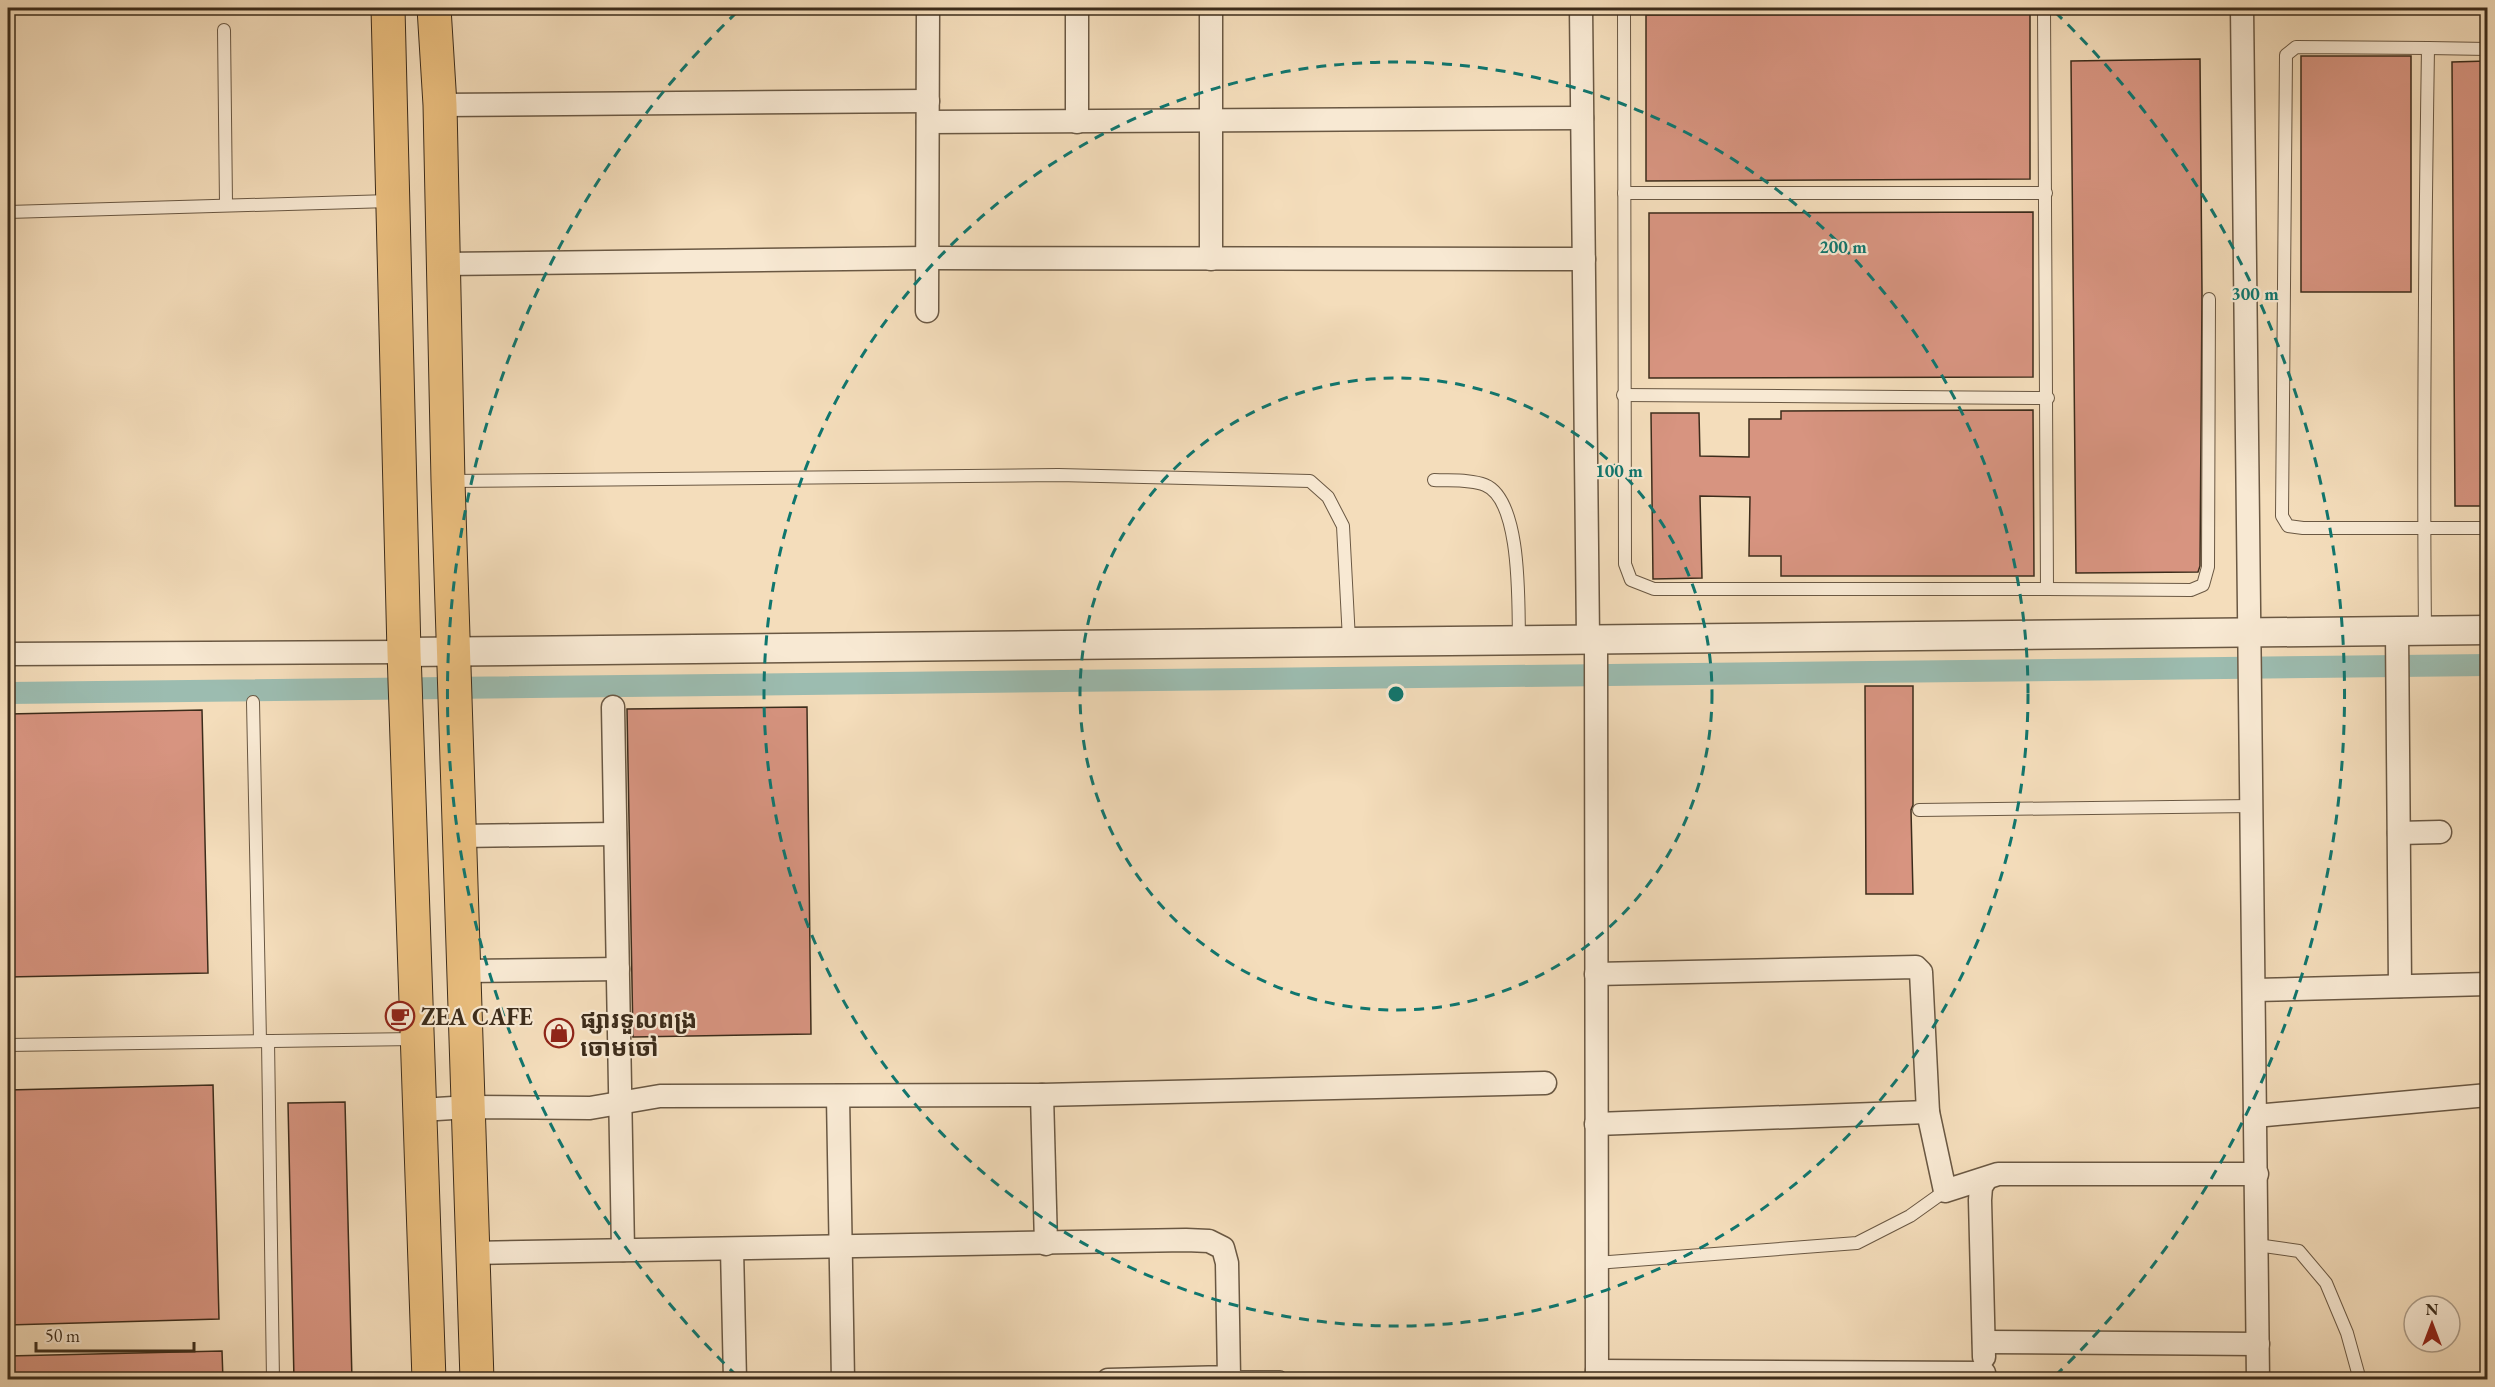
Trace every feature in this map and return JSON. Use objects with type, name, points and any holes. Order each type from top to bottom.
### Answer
[{"type":"main road","points":[[388,8],[405,678],[429,1380]]},
{"type":"main road","points":[[434,8],[440,105],[448,481],[477,1380]]},
{"type":"street","points":[[927,311],[928,8]]},
{"type":"street","points":[[1077,8],[1077,123]]},
{"type":"street","points":[[1211,8],[1211,258]]},
{"type":"street","points":[[1581,8],[1584,259],[1594,652],[1597,1375],[1984,1376],[1980,1200],[1981,1187],[1986,1179]]},
{"type":"street","points":[[2242,8],[2252,674],[2255,1116],[2258,1174],[2258,1380]]},
{"type":"street","points":[[440,105],[928,112],[1077,123],[1582,118]]},
{"type":"street","points":[[443,264],[927,258],[1584,259]]},
{"type":"street","points":[[8,654],[405,678],[1349,640],[1520,639],[1594,652],[2397,640],[2426,631],[2487,630]]},
{"type":"street","points":[[2397,640],[2400,986]]},
{"type":"street","points":[[613,707],[624,1250]]},
{"type":"street","points":[[2398,833],[2440,832]]},
{"type":"street","points":[[460,836],[615,834]]},
{"type":"street","points":[[1596,974],[1916,967],[1921,972],[1929,1113],[1945,1191],[1998,1174],[2258,1174]]},
{"type":"street","points":[[465,971],[618,969]]},
{"type":"street","points":[[2255,990],[2487,984]]},
{"type":"street","points":[[421,1110],[469,1107],[590,1108],[660,1096],[1042,1095],[1545,1083]]},
{"type":"street","points":[[1042,1095],[1046,1244]]},
{"type":"street","points":[[2255,1116],[2487,1095]]},
{"type":"street","points":[[838,1097],[843,1380]]},
{"type":"street","points":[[1596,1124],[1929,1113]]},
{"type":"street","points":[[472,1253],[1201,1240],[1222,1248],[1227,1263],[1229,1377],[1108,1380]]},
{"type":"street","points":[[732,1248],[735,1380]]},
{"type":"street","points":[[1984,1342],[2258,1344]]},
{"type":"lane","points":[[1624,8],[1625,564],[1631,580],[1654,589],[2191,590],[2203,585],[2208,567],[2209,299]]},
{"type":"lane","points":[[2044,8],[2048,589]]},
{"type":"lane","points":[[224,30],[225,204]]},
{"type":"lane","points":[[2487,49],[2296,47],[2286,55],[2282,516],[2288,526],[2303,528],[2487,528]]},
{"type":"lane","points":[[2426,631],[2424,313],[2428,48]]},
{"type":"lane","points":[[1624,193],[2046,193]]},
{"type":"lane","points":[[8,212],[394,200]]},
{"type":"lane","points":[[1623,394],[2048,398]]},
{"type":"lane","points":[[448,481],[1047,475],[1310,481],[1328,497],[1343,526],[1349,640]]},
{"type":"lane","points":[[1434,480],[1486,485],[1497,494],[1508,517],[1517,552],[1520,639]]},
{"type":"lane","points":[[254,702],[273,1380]]},
{"type":"lane","points":[[1919,810],[2252,807]]},
{"type":"lane","points":[[8,1045],[419,1039]]},
{"type":"lane","points":[[1596,1263],[1857,1243],[1910,1216],[1945,1191]]},
{"type":"lane","points":[[2258,1245],[2299,1251],[2326,1284],[2347,1333],[2360,1380]]},
{"type":"lane","points":[[1229,1377],[1280,1377]]},
{"type":"building","points":[[2030,14],[2030,179],[1646,181],[1646,15]]},
{"type":"building","points":[[2301,56],[2411,56],[2411,292],[2301,292]]},
{"type":"building","points":[[2200,59],[2202,294],[2200,566],[2198,572],[2076,573],[2071,61]]},
{"type":"building","points":[[2487,61],[2487,506],[2455,506],[2452,62]]},
{"type":"building","points":[[2033,212],[2033,377],[1649,378],[1649,213]]},
{"type":"building","points":[[2033,410],[2034,576],[1781,576],[1781,556],[1749,556],[1750,497],[1700,496],[1702,578],[1653,579],[1651,413],[1699,413],[1700,456],[1749,457],[1749,419],[1781,419],[1781,411]]},
{"type":"building","points":[[1865,686],[1913,686],[1913,805],[1911,810],[1913,894],[1866,894]]},
{"type":"building","points":[[807,707],[811,1034],[633,1037],[627,709]]},
{"type":"building","points":[[202,710],[208,973],[8,977],[8,714]]},
{"type":"building","points":[[213,1085],[219,1319],[8,1325],[8,1090]]},
{"type":"building","points":[[345,1102],[352,1380],[294,1380],[288,1103]]},
{"type":"building","points":[[222,1351],[223,1380],[8,1380],[8,1356]]},
{"type":"waterway","points":[[8,693],[2488,665]]},
{"type":"place","name":"ZEA CAFE","points":[[400,1016]]},
{"type":"place","name":"ផ្សារទួលពង្រ ចោមចៅ","points":[[559,1033]]}]
